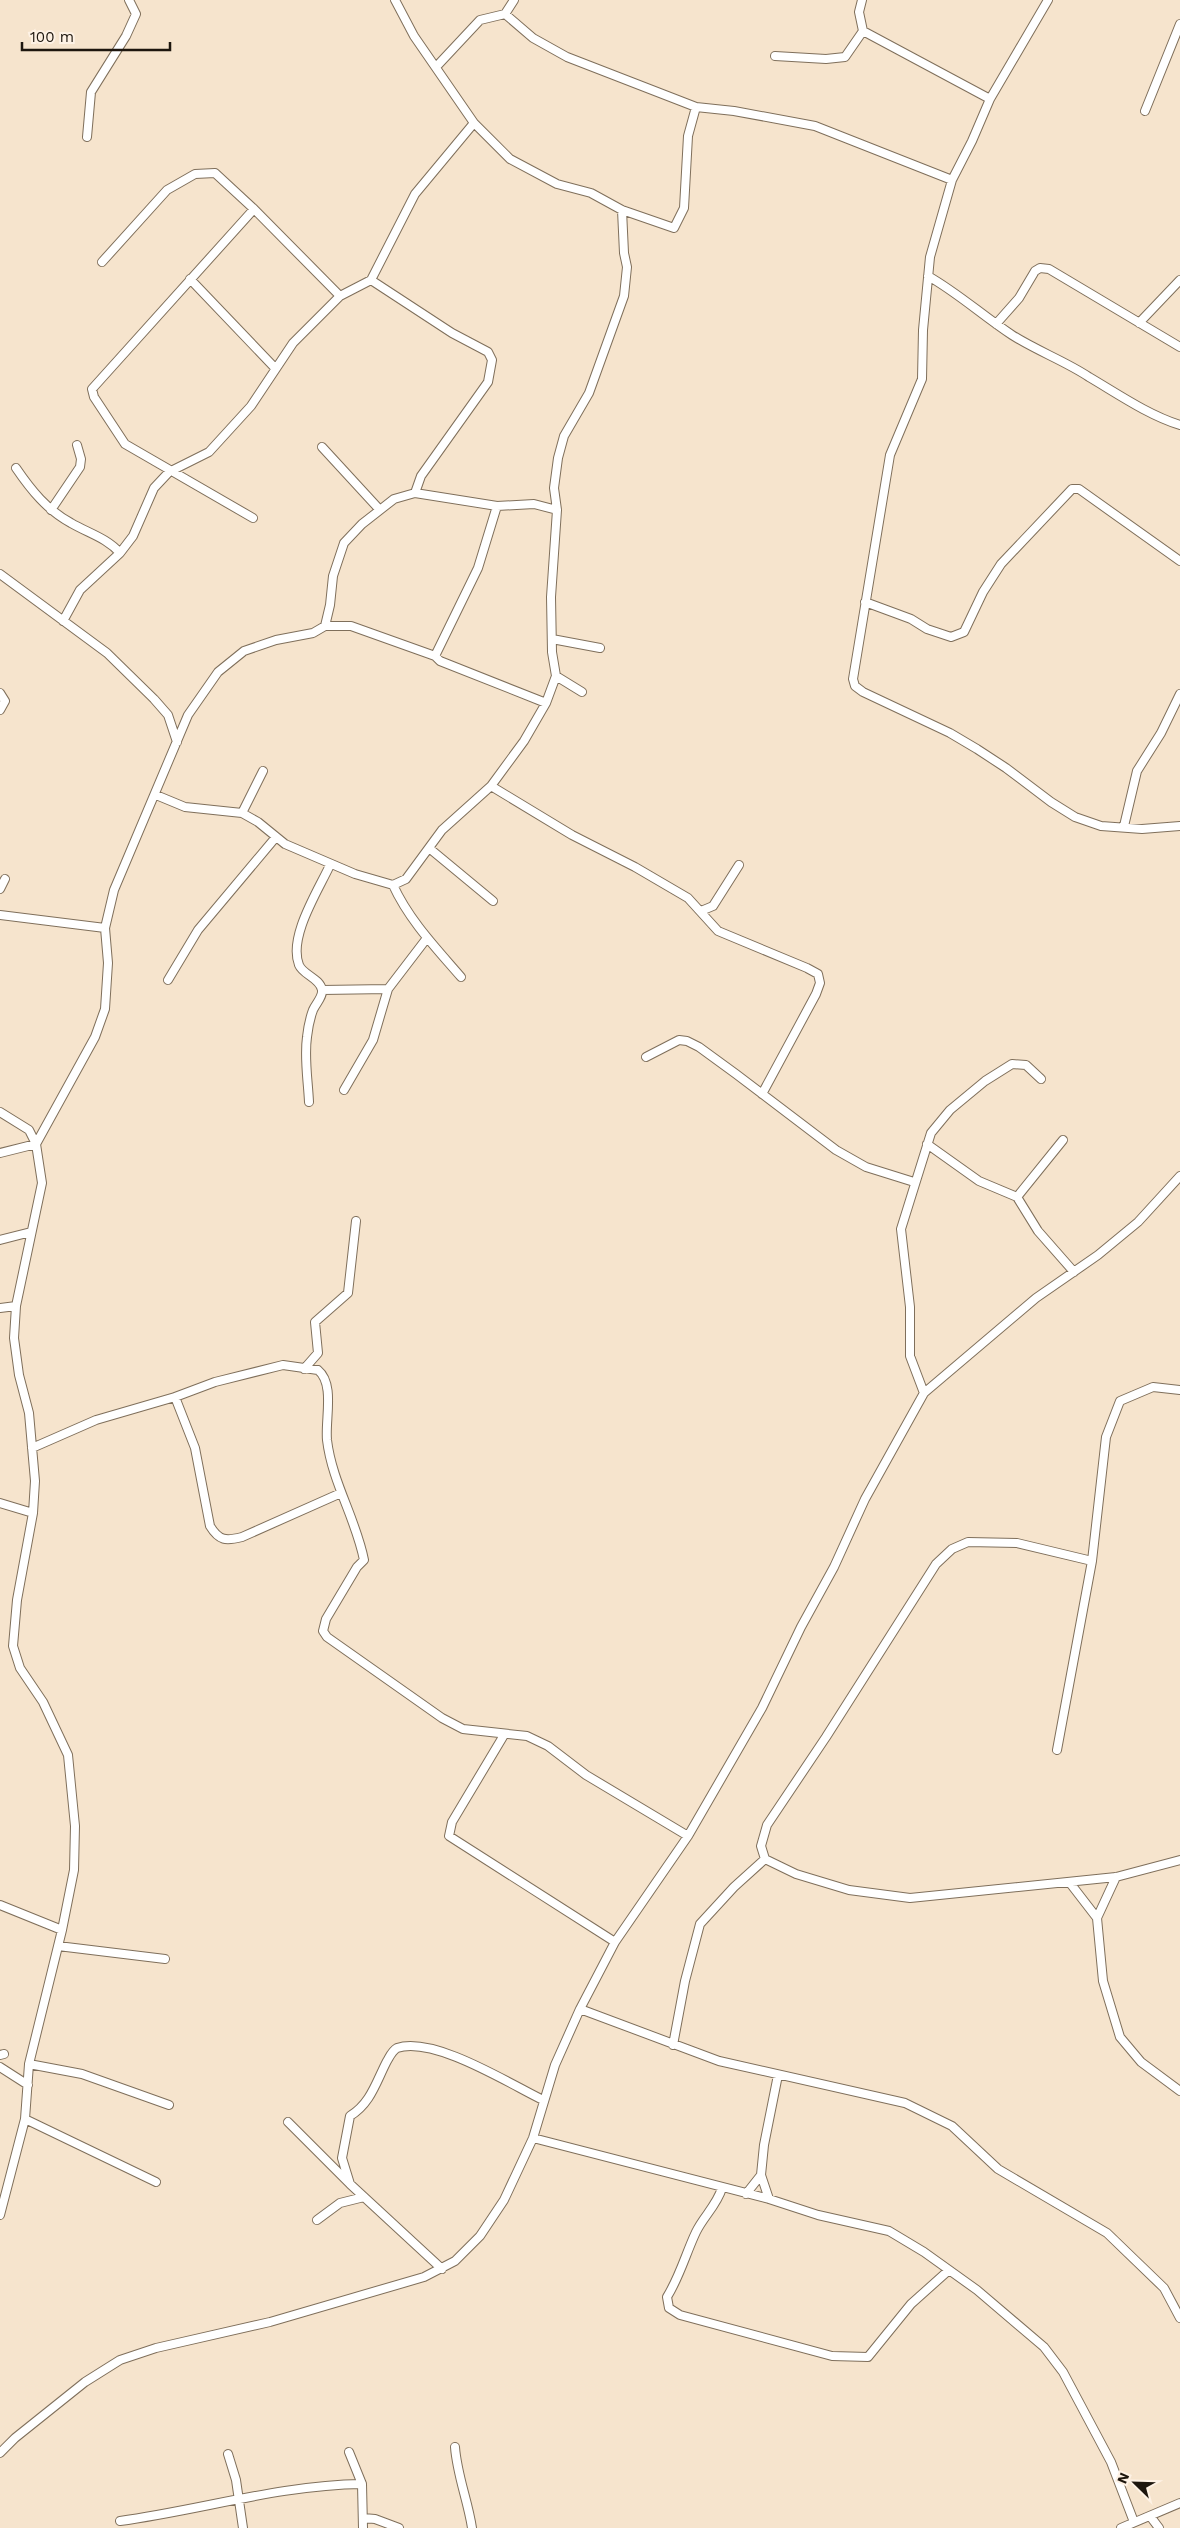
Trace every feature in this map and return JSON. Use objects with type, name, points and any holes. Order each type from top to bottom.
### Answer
[{"type":"street","points":[[87,136],[91,92],[136,14],[129,0]]},
{"type":"street","points":[[395,0],[414,36],[474,123],[510,159],[557,184],[591,193],[622,210],[674,228],[684,208],[688,136],[696,107]]},
{"type":"street","points":[[436,67],[480,20],[505,14],[514,0]]},
{"type":"street","points":[[775,56],[826,59],[845,57],[863,31],[859,12],[862,0]]},
{"type":"street","points":[[1048,0],[990,99],[972,141],[952,180],[930,257],[923,330],[922,379],[890,455],[852,680],[855,686],[970,745],[1075,817],[1101,826],[1124,826],[1142,829],[1180,826]]},
{"type":"street","points":[[505,14],[534,38],[566,57],[696,107],[815,126],[952,180]]},
{"type":"street","points":[[1145,111],[1180,24]]},
{"type":"street","points":[[863,31],[990,99]]},
{"type":"street","points":[[63,621],[80,590],[120,554],[133,536],[154,488],[169,472],[209,452],[251,406],[293,343],[340,296],[371,280],[416,194],[474,123]]},
{"type":"street","points":[[102,262],[167,190],[194,174],[215,173],[254,209],[340,296]]},
{"type":"street","points":[[253,518],[169,472],[125,444],[94,397],[92,389],[254,209]]},
{"type":"street","points":[[156,795],[185,806],[242,813],[285,844],[330,865],[393,885],[406,879],[442,830],[491,786],[524,741],[546,703],[556,676],[552,639],[551,597],[557,510],[554,488],[564,436],[589,393],[624,296],[627,267],[624,253],[622,210]]},
{"type":"street","points":[[996,324],[1019,298],[1035,271],[1040,268],[1049,269],[1180,347]]},
{"type":"street","points":[[928,276],[956,292],[996,324],[1130,401],[1180,425]]},
{"type":"street","points":[[190,279],[275,368]]},
{"type":"street","points":[[371,280],[452,333],[488,352],[492,360],[488,382],[421,476],[415,493]]},
{"type":"street","points":[[1139,322],[1180,280]]},
{"type":"street","points":[[51,510],[80,467],[81,459],[77,445]]},
{"type":"street","points":[[322,447],[379,509]]},
{"type":"street","points":[[16,468],[34,494],[51,510],[69,522],[112,544],[120,554]]},
{"type":"street","points":[[866,602],[911,619],[950,637],[964,632],[983,592],[1001,564],[1072,489],[1079,489],[1180,561]]},
{"type":"street","points":[[325,626],[333,576],[344,543],[379,509],[394,499],[415,493],[497,506],[534,504],[557,510]]},
{"type":"street","points":[[435,656],[458,604],[478,568],[497,506]]},
{"type":"street","points":[[0,574],[107,654],[168,715],[177,742]]},
{"type":"street","points":[[0,1153],[36,1144],[95,1037],[105,1009],[108,964],[104,928],[114,890],[156,795],[188,715],[218,672],[244,651],[276,640],[313,633],[325,626],[350,626],[435,656],[440,661],[546,703]]},
{"type":"street","points":[[552,639],[600,648]]},
{"type":"street","points":[[556,676],[582,692]]},
{"type":"street","points":[[0,693],[5,702],[0,710]]},
{"type":"street","points":[[1124,826],[1137,772],[1161,733],[1180,694]]},
{"type":"street","points":[[242,813],[263,771]]},
{"type":"street","points":[[491,786],[600,851],[664,882],[688,898],[718,931],[818,974],[820,983],[816,994],[762,1094]]},
{"type":"street","points":[[168,980],[198,930],[276,837]]},
{"type":"street","points":[[429,848],[493,901]]},
{"type":"street","points":[[309,1102],[307,1039],[313,1010],[322,990],[320,985],[300,968],[296,956],[296,945],[302,926],[330,865]]},
{"type":"street","points":[[701,911],[713,906],[739,866]]},
{"type":"street","points":[[0,889],[5,879]]},
{"type":"street","points":[[393,885],[400,901],[427,938],[461,977]]},
{"type":"street","points":[[0,915],[104,928]]},
{"type":"street","points":[[344,1090],[373,1040],[388,989],[427,938]]},
{"type":"street","points":[[322,990],[388,989]]},
{"type":"street","points":[[646,1057],[679,1040],[687,1041],[699,1047],[844,1154],[866,1168],[914,1182]]},
{"type":"street","points":[[924,1393],[910,1356],[910,1307],[901,1229],[914,1182],[931,1133],[950,1110],[985,1081],[1012,1064],[1026,1065],[1041,1079]]},
{"type":"street","points":[[0,1112],[29,1130],[36,1144],[42,1183],[16,1306],[14,1338],[19,1375],[29,1413],[35,1481],[33,1513],[17,1600],[12,1646],[20,1668],[43,1702],[68,1755],[75,1826],[74,1870],[62,1930],[29,2064],[25,2119],[2,2198],[0,2215]]},
{"type":"street","points":[[1017,1197],[1063,1140]]},
{"type":"street","points":[[927,1144],[979,1181],[1017,1197],[1038,1231],[1074,1272]]},
{"type":"street","points":[[0,2452],[85,2382],[120,2360],[156,2348],[270,2322],[424,2277],[455,2261],[480,2236],[504,2200],[534,2138],[543,2100],[555,2065],[580,2009],[616,1942],[688,1836],[762,1708],[801,1627],[834,1568],[865,1499],[924,1393],[1036,1298],[1074,1272],[1138,1222],[1180,1176]]},
{"type":"street","points":[[304,1369],[318,1353],[315,1322],[348,1293],[356,1221]]},
{"type":"street","points":[[0,1240],[31,1232]]},
{"type":"street","points":[[0,1308],[16,1306]]},
{"type":"street","points":[[32,1448],[96,1420],[175,1397],[215,1382],[283,1365],[318,1370],[326,1381],[327,1438],[330,1460],[364,1560],[357,1566],[326,1619],[324,1631],[327,1637],[442,1718],[464,1729],[504,1735],[527,1736],[548,1746],[586,1775],[688,1836]]},
{"type":"street","points":[[1057,1750],[1092,1561],[1106,1438],[1120,1401],[1153,1387],[1180,1390]]},
{"type":"street","points":[[175,1397],[195,1448],[210,1526],[217,1537],[227,1541],[242,1537],[341,1494]]},
{"type":"street","points":[[0,1502],[33,1513]]},
{"type":"street","points":[[1092,1561],[1016,1542],[968,1542],[952,1549],[936,1564],[842,1713],[767,1825],[761,1846],[765,1859],[796,1874],[848,1890],[910,1898],[1116,1877],[1180,1860]]},
{"type":"street","points":[[504,1735],[452,1822],[449,1836],[616,1942]]},
{"type":"street","points":[[673,2045],[685,1981],[700,1924],[765,1859]]},
{"type":"street","points":[[1096,1918],[1116,1877]]},
{"type":"street","points":[[1070,1883],[1096,1918],[1103,1981],[1120,2037],[1140,2062],[1180,2091]]},
{"type":"street","points":[[0,1905],[62,1930]]},
{"type":"street","points":[[58,1946],[165,1959]]},
{"type":"street","points":[[580,2009],[673,2045],[719,2060],[905,2103],[952,2126],[998,2169],[1107,2233],[1164,2288],[1180,2318]]},
{"type":"street","points":[[350,2184],[342,2158],[350,2116],[362,2109],[371,2097],[377,2080],[396,2048],[419,2047],[455,2055],[543,2100]]},
{"type":"street","points":[[29,2064],[82,2074],[169,2105]]},
{"type":"street","points":[[0,2067],[28,2085]]},
{"type":"street","points":[[769,2199],[761,2175],[764,2145],[778,2075]]},
{"type":"street","points":[[25,2119],[156,2182]]},
{"type":"street","points":[[288,2122],[350,2184],[442,2269]]},
{"type":"street","points":[[534,2138],[769,2199],[818,2215],[890,2231],[949,2270],[1044,2346],[1063,2372],[1111,2462],[1134,2522]]},
{"type":"street","points":[[746,2194],[761,2175]]},
{"type":"street","points":[[722,2188],[720,2196],[696,2231],[675,2284],[667,2297],[669,2308],[680,2316],[832,2356],[868,2357],[911,2304],[949,2270]]},
{"type":"street","points":[[317,2220],[340,2203],[364,2197]]},
{"type":"street","points":[[455,2447],[456,2466],[469,2505],[472,2528]]},
{"type":"street","points":[[349,2452],[362,2484],[363,2528]]},
{"type":"street","points":[[228,2454],[236,2480],[243,2528]]},
{"type":"street","points":[[120,2522],[239,2498],[332,2484],[362,2484]]},
{"type":"street","points":[[1122,2528],[1180,2503]]},
{"type":"street","points":[[1150,2516],[1159,2528]]},
{"type":"street","points":[[363,2518],[375,2519],[399,2528]]}]
